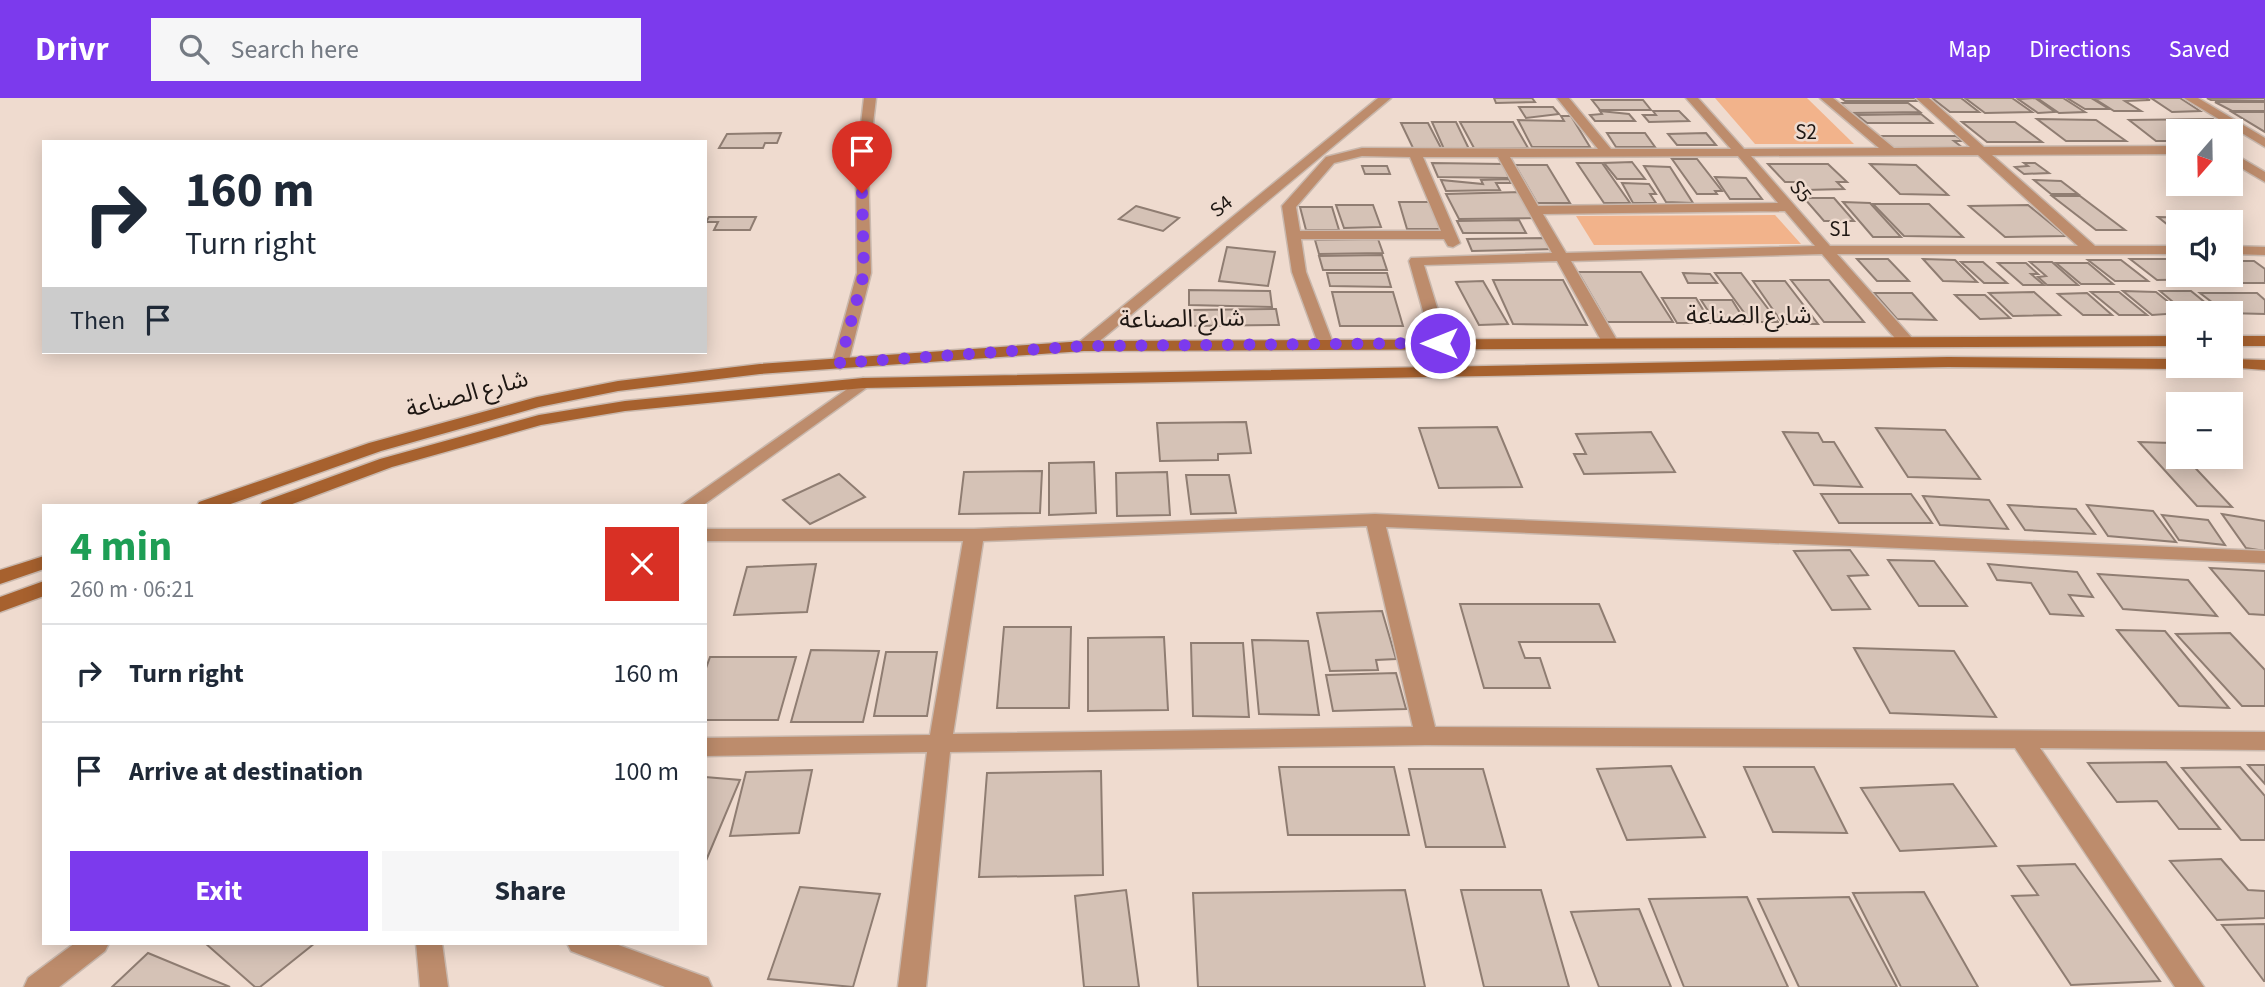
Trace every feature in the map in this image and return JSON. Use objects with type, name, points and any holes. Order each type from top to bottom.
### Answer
[{"type":"main road","name":"شارع الصناعة","points":[[212,504],[375,447],[537,402],[618,386],[760,369],[1084,346],[2166,341]]},
{"type":"main road","points":[[2243,341],[2265,341]]},
{"type":"main road","name":"شارع الصناعة","points":[[274,504],[386,463],[540,420],[625,406],[863,383],[1948,362],[2166,364]]},
{"type":"main road","points":[[2243,364],[2265,365]]},
{"type":"main road","points":[[0,578],[42,563]]},
{"type":"main road","points":[[0,604],[42,590]]},
{"type":"street","points":[[840,363],[864,273],[862,166],[870,98]]},
{"type":"street","name":"S4","points":[[1084,346],[1385,98]]},
{"type":"street","points":[[1563,98],[1607,152]]},
{"type":"street","name":"S5","points":[[1692,98],[1741,152],[1822,250],[1906,341]]},
{"type":"street","points":[[1826,98],[1890,151]]},
{"type":"street","points":[[1922,98],[1979,153],[2091,250]]},
{"type":"street","points":[[2190,98],[2265,143]]},
{"type":"street","name":"S2","points":[[1294,234],[1289,206],[1330,160],[1362,152],[1979,153],[2166,150]]},
{"type":"street","points":[[2244,150],[2265,151]]},
{"type":"street","points":[[1502,153],[1610,342]]},
{"type":"street","points":[[1415,154],[1460,260]]},
{"type":"street","points":[[2244,164],[2265,178]]},
{"type":"street","points":[[1534,210],[1787,207]]},
{"type":"street","points":[[1325,344],[1300,272],[1294,234],[1449,235]]},
{"type":"street","name":"S1","points":[[1440,343],[1416,261],[1822,250],[2166,250]]},
{"type":"street","points":[[2243,250],[2265,251]]},
{"type":"street","points":[[692,504],[863,383]]},
{"type":"street","points":[[1375,520],[1426,736]]},
{"type":"street","points":[[707,535],[974,535],[1375,520],[2265,557]]},
{"type":"street","points":[[912,987],[940,742],[974,535]]},
{"type":"street","points":[[707,747],[1426,736],[2265,741]]},
{"type":"street","points":[[2022,740],[2190,987]]},
{"type":"street","points":[[38,987],[93,945]]},
{"type":"street","points":[[429,945],[434,987]]},
{"type":"street","points":[[585,945],[698,987]]},
{"type":"shaded area","points":[[1715,98],[1807,98],[1854,144],[1755,144]]},
{"type":"shaded area","points":[[1775,215],[1801,244],[1594,245],[1576,216]]},
{"type":"building","points":[[1494,98],[1532,98],[1535,102],[1496,103]]},
{"type":"building","points":[[1841,98],[1915,98],[1918,101],[1845,101]]},
{"type":"building","points":[[1932,98],[1961,98],[1979,112],[1950,112]]},
{"type":"building","points":[[1965,98],[2012,98],[2032,112],[1985,113]]},
{"type":"building","points":[[2035,98],[2055,112],[2038,113],[2018,99]]},
{"type":"building","points":[[2037,98],[2063,98],[2085,112],[2059,113]]},
{"type":"building","points":[[2067,98],[2091,98],[2109,109],[2085,109]]},
{"type":"building","points":[[2151,98],[2180,98],[2200,111],[2172,112]]},
{"type":"building","points":[[2207,98],[2265,98],[2265,101],[2211,100]]},
{"type":"building","points":[[2095,99],[2150,100],[2125,101],[2141,111],[2114,111]]},
{"type":"building","points":[[1592,100],[1643,100],[1651,110],[1600,110]]},
{"type":"building","points":[[2215,102],[2265,102],[2265,111],[2232,111]]},
{"type":"building","points":[[1840,103],[1908,103],[1920,112],[1851,113]]},
{"type":"building","points":[[1519,107],[1553,107],[1559,114],[1526,118]]},
{"type":"building","points":[[1600,111],[1629,114],[1635,121],[1595,121],[1590,115],[1602,114]]},
{"type":"building","points":[[1653,111],[1679,111],[1689,121],[1649,122],[1643,115],[1656,115]]},
{"type":"building","points":[[2232,112],[2265,112],[2265,132],[2244,119]]},
{"type":"building","points":[[1921,114],[1932,123],[1867,123],[1857,115]]},
{"type":"building","points":[[1561,116],[1571,116],[1590,147],[1532,147],[1518,120],[1564,121]]},
{"type":"building","points":[[2037,119],[2096,120],[2126,141],[2066,141]]},
{"type":"building","points":[[2129,120],[2166,120],[2166,141],[2156,141]]},
{"type":"building","points":[[1432,122],[1456,122],[1469,149],[1444,149]]},
{"type":"building","points":[[1460,122],[1513,122],[1528,148],[1474,148]]},
{"type":"building","points":[[1962,122],[2015,122],[2042,142],[1987,142]]},
{"type":"building","points":[[1401,123],[1428,123],[1441,148],[1413,148]]},
{"type":"building","points":[[781,133],[777,143],[765,143],[763,148],[719,148],[727,134]]},
{"type":"building","points":[[1607,133],[1645,133],[1655,147],[1616,147]]},
{"type":"building","points":[[1706,133],[1716,145],[1677,145],[1668,134]]},
{"type":"building","points":[[1877,136],[1956,136],[1963,141],[1954,141],[1963,148],[1892,149]]},
{"type":"building","points":[[1672,159],[1697,159],[1722,191],[1715,191],[1717,194],[1697,194]]},
{"type":"building","points":[[1632,162],[1645,179],[1617,179],[1604,163]]},
{"type":"building","points":[[1432,163],[1503,164],[1509,178],[1438,177]]},
{"type":"building","points":[[1577,163],[1602,163],[1630,203],[1604,203]]},
{"type":"building","points":[[2024,163],[2035,163],[2049,173],[2024,174],[2015,167],[2028,166]]},
{"type":"building","points":[[1768,164],[1828,164],[1847,182],[1837,182],[1844,189],[1805,190],[1797,182],[1785,182]]},
{"type":"building","points":[[1870,164],[1916,165],[1948,195],[1900,194]]},
{"type":"building","points":[[1515,165],[1547,165],[1570,203],[1537,203]]},
{"type":"building","points":[[1362,166],[1387,166],[1390,174],[1365,174]]},
{"type":"building","points":[[1644,166],[1670,167],[1693,203],[1666,202]]},
{"type":"building","points":[[1715,177],[1746,178],[1762,199],[1730,199]]},
{"type":"building","points":[[1509,179],[1511,183],[1496,183],[1500,190],[1446,191],[1441,180],[1483,184],[1481,180]]},
{"type":"building","points":[[2034,180],[2061,181],[2078,194],[2051,194]]},
{"type":"building","points":[[1622,183],[1649,184],[1656,194],[1650,194],[1656,203],[1633,203]]},
{"type":"building","points":[[1521,192],[1536,218],[1459,219],[1446,194]]},
{"type":"building","points":[[2052,196],[2080,196],[2125,230],[2096,230]]},
{"type":"building","points":[[1804,198],[1834,198],[1854,221],[1824,221]]},
{"type":"building","points":[[1399,202],[1430,202],[1440,229],[1407,229]]},
{"type":"building","points":[[1843,202],[1870,203],[1901,237],[1873,237]]},
{"type":"building","points":[[1873,204],[1929,204],[1963,237],[1904,236]]},
{"type":"building","points":[[1336,205],[1373,205],[1381,227],[1344,228]]},
{"type":"building","points":[[2028,205],[2066,236],[2005,237],[1969,206]]},
{"type":"building","points":[[1136,206],[1179,218],[1163,231],[1119,219]]},
{"type":"building","points":[[1300,207],[1332,207],[1339,230],[1306,230]]},
{"type":"building","points":[[709,217],[756,217],[750,230],[714,230],[718,222],[707,220]]},
{"type":"building","points":[[1519,220],[1526,233],[1463,233],[1457,221]]},
{"type":"building","points":[[1547,238],[1554,249],[1472,251],[1467,239]]},
{"type":"building","points":[[1378,239],[1383,253],[1319,254],[1315,240]]},
{"type":"building","points":[[1227,247],[1275,252],[1268,286],[1219,281]]},
{"type":"building","points":[[1382,255],[1387,270],[1323,270],[1319,256]]},
{"type":"building","points":[[1857,259],[1888,259],[1909,281],[1877,281]]},
{"type":"building","points":[[1923,259],[1955,260],[1977,282],[1943,281]]},
{"type":"building","points":[[2130,259],[2166,259],[2166,280],[2157,280]]},
{"type":"building","points":[[2088,260],[2121,260],[2148,281],[2115,281]]},
{"type":"building","points":[[2243,261],[2254,261],[2265,269],[2265,283],[2243,283]]},
{"type":"building","points":[[1961,262],[1983,262],[2007,283],[1984,283]]},
{"type":"building","points":[[2030,262],[2052,262],[2078,285],[2047,285],[2038,277],[2046,276]]},
{"type":"building","points":[[1998,263],[2026,263],[2038,274],[2031,274],[2044,285],[2023,285]]},
{"type":"building","points":[[2056,263],[2088,263],[2113,284],[2081,284]]},
{"type":"building","points":[[1578,272],[1641,272],[1673,322],[1607,322]]},
{"type":"building","points":[[1327,273],[1387,273],[1391,287],[1330,286]]},
{"type":"building","points":[[1683,273],[1710,274],[1717,283],[1688,283]]},
{"type":"building","points":[[1715,273],[1741,273],[1778,322],[1751,322]]},
{"type":"building","points":[[1493,280],[1563,280],[1587,325],[1513,324]]},
{"type":"building","points":[[1791,280],[1829,280],[1864,322],[1824,322]]},
{"type":"building","points":[[1483,281],[1508,324],[1479,325],[1456,282]]},
{"type":"building","points":[[1753,281],[1785,281],[1818,324],[1783,324]]},
{"type":"building","points":[[1189,290],[1270,291],[1272,307],[1189,305]]},
{"type":"building","points":[[2123,291],[2156,292],[2167,301],[2166,314],[2152,315]]},
{"type":"building","points":[[2160,291],[2191,291],[2203,301],[2172,301]]},
{"type":"building","points":[[1332,292],[1393,292],[1403,326],[1340,326]]},
{"type":"building","points":[[2034,292],[2060,315],[2013,316],[1989,293]]},
{"type":"building","points":[[2091,292],[2119,292],[2147,315],[2119,315]]},
{"type":"building","points":[[1874,293],[1912,293],[1936,320],[1897,319]]},
{"type":"building","points":[[2087,293],[2112,315],[2083,315],[2058,294]]},
{"type":"building","points":[[2200,293],[2257,293],[2265,300],[2265,314],[2243,313],[2243,301],[2210,301]]},
{"type":"building","points":[[1955,295],[1985,295],[2010,318],[1980,319]]},
{"type":"building","points":[[1662,298],[1696,298],[1711,323],[1677,323]]},
{"type":"building","points":[[1701,300],[1732,300],[1747,324],[1716,323]]},
{"type":"building","points":[[1276,309],[1279,325],[1189,326],[1188,310]]},
{"type":"building","points":[[1246,422],[1251,453],[1218,454],[1218,460],[1160,461],[1157,423]]},
{"type":"building","points":[[1497,427],[1522,487],[1439,488],[1419,428]]},
{"type":"building","points":[[1876,428],[1945,430],[1980,479],[1908,477]]},
{"type":"building","points":[[1651,432],[1675,472],[1584,474],[1574,454],[1586,454],[1576,434]]},
{"type":"building","points":[[1783,432],[1818,433],[1823,442],[1834,442],[1862,487],[1814,485]]},
{"type":"building","points":[[2139,442],[2166,443],[2166,469],[2196,469],[2232,507],[2197,506]]},
{"type":"building","points":[[1094,462],[1096,513],[1049,515],[1049,463]]},
{"type":"building","points":[[1042,471],[1040,513],[959,514],[964,472]]},
{"type":"building","points":[[1167,472],[1170,515],[1117,516],[1116,473]]},
{"type":"building","points":[[839,474],[865,497],[810,524],[783,500]]},
{"type":"building","points":[[1186,475],[1229,475],[1236,513],[1191,514]]},
{"type":"building","points":[[1821,494],[1911,494],[1932,523],[1839,523]]},
{"type":"building","points":[[1923,496],[1989,500],[2008,529],[1940,525]]},
{"type":"building","points":[[2008,505],[2076,509],[2095,534],[2025,530]]},
{"type":"building","points":[[2087,505],[2153,511],[2176,542],[2108,536]]},
{"type":"building","points":[[2222,514],[2265,521],[2265,551],[2246,548]]},
{"type":"building","points":[[2162,515],[2208,520],[2225,545],[2179,540]]},
{"type":"building","points":[[1850,550],[1868,575],[1848,576],[1870,609],[1832,610],[1794,551]]},
{"type":"building","points":[[1888,560],[1934,561],[1967,606],[1919,606]]},
{"type":"building","points":[[816,564],[807,612],[734,615],[747,567]]},
{"type":"building","points":[[1988,564],[2077,572],[2093,597],[2069,595],[2083,616],[2050,614],[2031,583],[1997,580]]},
{"type":"building","points":[[2210,568],[2265,571],[2265,615],[2249,614]]},
{"type":"building","points":[[2098,574],[2188,580],[2217,616],[2123,609]]},
{"type":"building","points":[[1460,604],[1599,604],[1615,642],[1519,642],[1525,658],[1540,658],[1550,688],[1484,688]]},
{"type":"building","points":[[1382,611],[1396,659],[1376,660],[1378,670],[1330,671],[1317,613]]},
{"type":"building","points":[[1004,627],[1071,627],[1069,708],[997,708]]},
{"type":"building","points":[[2117,630],[2165,631],[2229,708],[2179,706]]},
{"type":"building","points":[[2230,633],[2265,670],[2265,706],[2242,706],[2176,634]]},
{"type":"building","points":[[1164,637],[1168,710],[1088,711],[1088,638]]},
{"type":"building","points":[[1252,640],[1308,641],[1319,715],[1259,714]]},
{"type":"building","points":[[1191,643],[1243,643],[1249,717],[1193,716]]},
{"type":"building","points":[[1854,648],[1954,651],[1996,717],[1890,713]]},
{"type":"building","points":[[811,650],[879,651],[863,722],[791,722]]},
{"type":"building","points":[[886,652],[937,652],[927,716],[874,716]]},
{"type":"building","points":[[710,657],[796,657],[778,720],[707,720],[707,665]]},
{"type":"building","points":[[1396,673],[1406,709],[1333,711],[1326,675]]},
{"type":"building","points":[[2166,762],[2220,829],[2179,829],[2157,801],[2117,802],[2088,763]]},
{"type":"building","points":[[2248,765],[2265,765],[2265,784]]},
{"type":"building","points":[[1671,766],[1705,837],[1627,840],[1597,769]]},
{"type":"building","points":[[1279,767],[1394,767],[1409,835],[1288,835]]},
{"type":"building","points":[[1744,767],[1814,767],[1847,833],[1773,832]]},
{"type":"building","points":[[2240,767],[2265,796],[2265,840],[2241,840],[2182,768]]},
{"type":"building","points":[[1409,769],[1483,769],[1505,847],[1426,847]]},
{"type":"building","points":[[812,770],[799,833],[730,836],[746,772]]},
{"type":"building","points":[[1101,771],[1103,875],[979,877],[987,773]]},
{"type":"building","points":[[707,777],[740,780],[707,858]]},
{"type":"building","points":[[1953,784],[1996,846],[1900,851],[1861,788]]},
{"type":"building","points":[[2221,859],[2248,890],[2265,891],[2265,918],[2217,920],[2170,861]]},
{"type":"building","points":[[2075,864],[2160,981],[2071,985],[2012,896],[2038,895],[2018,866]]},
{"type":"building","points":[[800,887],[880,894],[853,987],[768,979]]},
{"type":"building","points":[[1126,890],[1139,987],[1084,987],[1075,896]]},
{"type":"building","points":[[1405,890],[1425,987],[1198,987],[1193,893]]},
{"type":"building","points":[[1461,890],[1541,890],[1569,987],[1484,987]]},
{"type":"building","points":[[1924,892],[1978,987],[1901,987],[1853,893]]},
{"type":"building","points":[[1747,897],[1788,987],[1684,987],[1649,899]]},
{"type":"building","points":[[1849,897],[1897,987],[1799,987],[1758,899]]},
{"type":"building","points":[[1639,909],[1671,987],[1599,987],[1571,912]]},
{"type":"building","points":[[2265,924],[2265,981],[2264,981],[2222,925]]},
{"type":"building","points":[[207,945],[312,945],[260,987],[255,987]]},
{"type":"building","points":[[148,953],[230,987],[112,987]]},
{"type":"route","points":[[862,193],[864,273],[840,363],[1084,346],[1440,343]]}]
